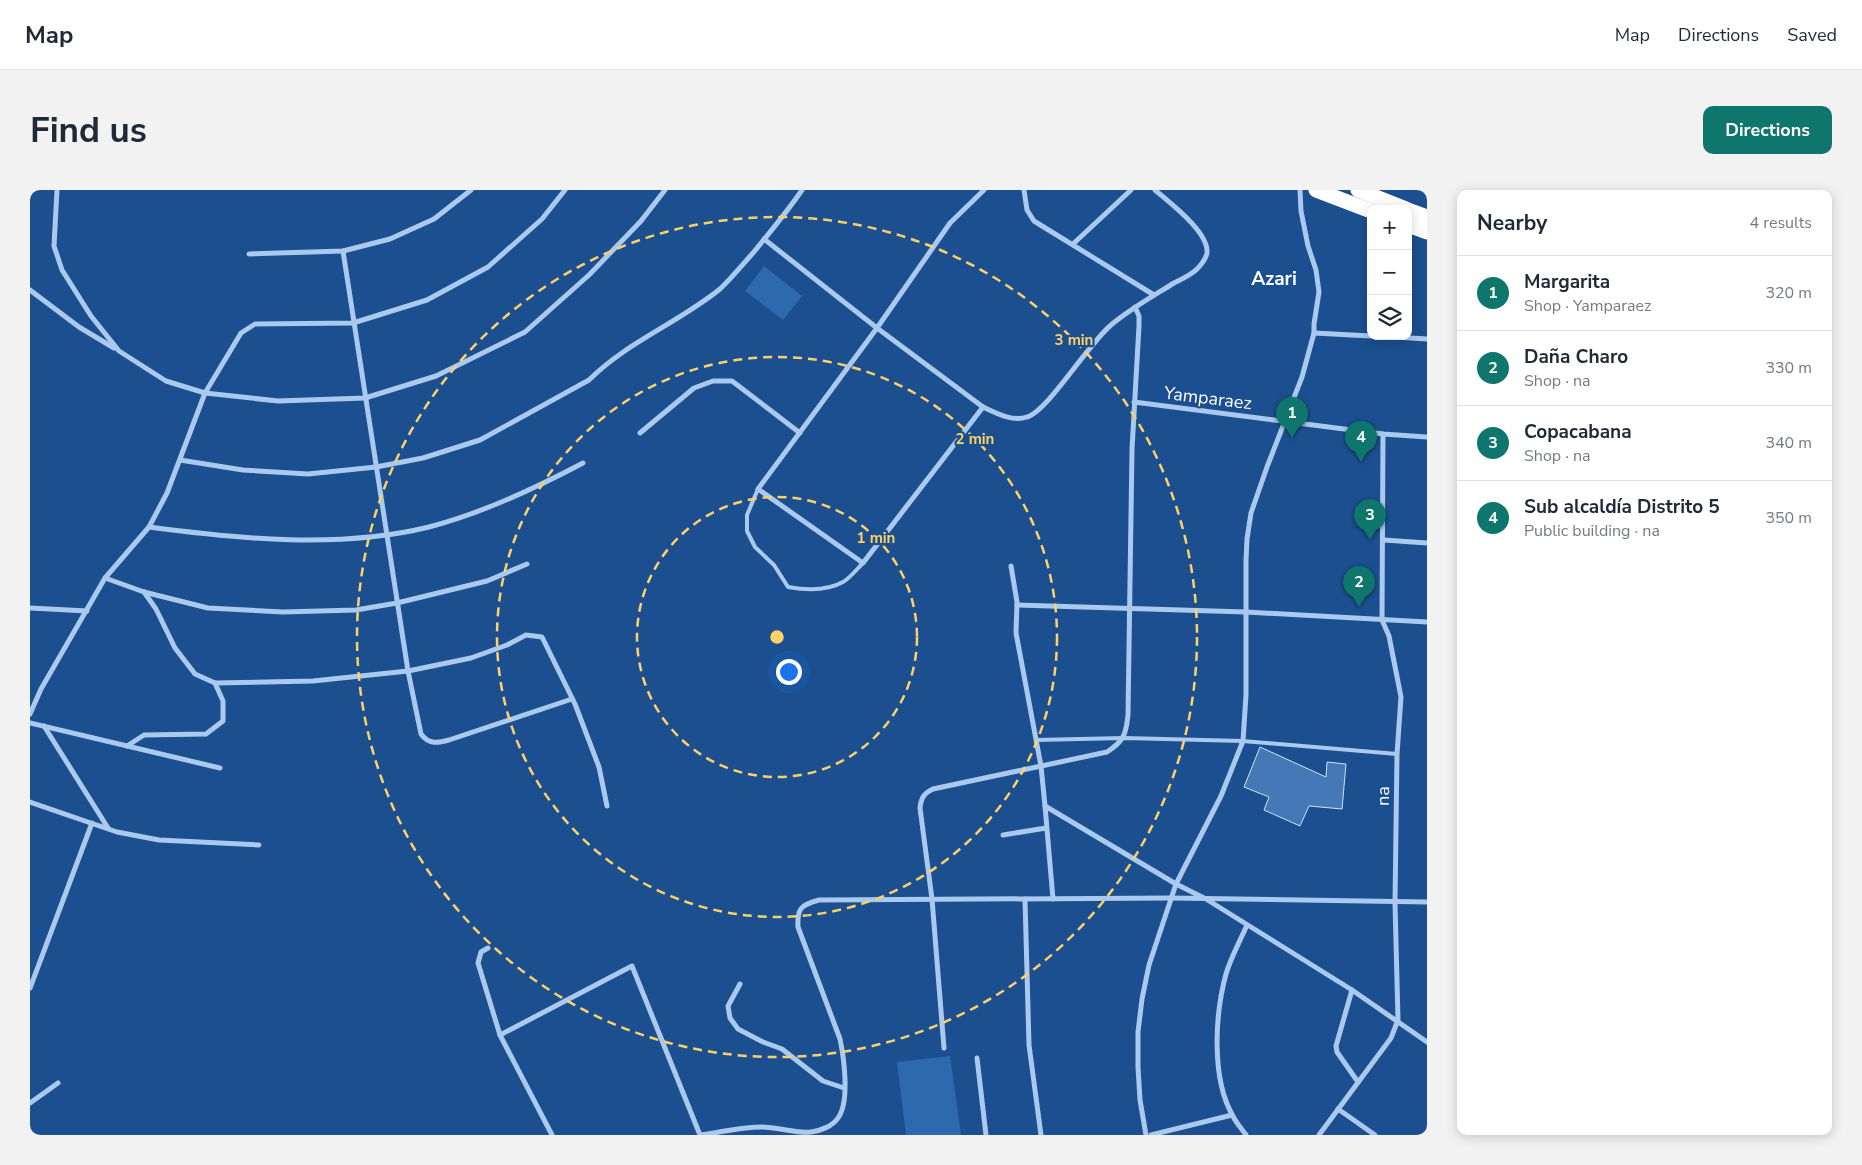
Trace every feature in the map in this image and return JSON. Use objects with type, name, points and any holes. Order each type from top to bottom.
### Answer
[{"type":"highway","points":[[1316,190],[1367,209]]},
{"type":"highway","points":[[1358,190],[1397,205]]},
{"type":"highway","points":[[1412,211],[1427,217]]},
{"type":"highway","points":[[1412,226],[1427,232]]},
{"type":"street","points":[[57,190],[54,246],[62,270],[90,316],[119,351]]},
{"type":"street","points":[[249,254],[343,251],[390,240],[426,223],[471,190]]},
{"type":"street","points":[[30,714],[41,689],[105,578],[149,527],[167,493],[205,393],[242,332],[255,324],[353,323],[427,300],[488,267],[542,219],[565,190]]},
{"type":"street","points":[[30,290],[79,326],[166,381],[205,393],[278,401],[365,398],[436,376],[525,332],[589,275],[641,221],[665,190]]},
{"type":"street","points":[[180,460],[243,470],[308,474],[376,467],[423,458],[480,440],[589,380],[603,366],[628,348],[720,289],[788,212],[802,190]]},
{"type":"street","points":[[983,407],[863,563],[758,489],[877,328],[950,223],[984,190]]},
{"type":"street","points":[[1024,190],[1027,210],[1034,221],[1154,295]]},
{"type":"street","points":[[1073,244],[1131,190]]},
{"type":"street","points":[[764,240],[983,407],[1002,416],[1027,417],[1043,407],[1086,350],[1109,326],[1135,307],[1198,269],[1206,258],[1207,250],[1204,240],[1194,226],[1155,190]]},
{"type":"street","points":[[1146,1135],[1140,1100],[1138,1032],[1149,965],[1176,884],[1221,796],[1243,741],[1246,695],[1247,546],[1251,513],[1266,467],[1286,422],[1302,378],[1314,334],[1319,292],[1316,270],[1304,229],[1300,190]]},
{"type":"street","points":[[343,251],[386,535],[408,671],[421,734],[426,740],[436,743],[449,740],[572,699]]},
{"type":"street","points":[[944,1048],[932,899],[920,808],[921,799],[925,793],[934,789],[1108,752],[1116,747],[1124,738],[1128,715],[1134,402],[1139,326],[1139,316],[1135,307]]},
{"type":"street","points":[[1314,334],[1367,336]]},
{"type":"street","points":[[1412,338],[1427,339]]},
{"type":"street","points":[[640,433],[694,388],[713,381],[732,381],[800,432]]},
{"type":"street","name":"Yamparaez","points":[[1134,402],[1383,434],[1427,437]]},
{"type":"street","name":"na","points":[[1319,1135],[1391,1038],[1398,1020],[1395,902],[1397,754],[1401,697],[1389,636],[1382,620],[1384,540],[1383,434]]},
{"type":"street","points":[[149,527],[260,539],[312,540],[386,535],[429,527],[478,512],[543,484],[583,463]]},
{"type":"street","points":[[1384,540],[1427,543]]},
{"type":"street","points":[[105,578],[144,592],[208,608],[283,612],[356,610],[397,603],[487,581],[527,564]]},
{"type":"street","points":[[1011,566],[1017,605],[1016,633],[1041,766],[1053,899]]},
{"type":"street","points":[[144,592],[156,609],[175,648],[195,674],[215,683],[313,681],[408,671],[471,658],[508,645],[526,635],[542,637],[572,699],[599,767],[607,806]]},
{"type":"street","points":[[1017,605],[1129,607],[1427,622]]},
{"type":"street","points":[[30,608],[87,611]]},
{"type":"street","points":[[127,746],[144,735],[206,734],[223,722],[223,701],[215,683]]},
{"type":"street","points":[[30,723],[220,768]]},
{"type":"street","points":[[44,726],[108,829]]},
{"type":"street","points":[[30,802],[108,829],[159,840],[259,845]]},
{"type":"street","points":[[1045,806],[1176,884],[1206,899],[1352,990],[1398,1020],[1425,1041],[1427,1047]]},
{"type":"street","points":[[30,988],[92,823]]},
{"type":"street","points":[[1003,835],[1046,828]]},
{"type":"street","points":[[500,1035],[632,966],[701,1135],[761,1127],[810,1132],[825,1128],[838,1119],[843,1105],[844,1057],[840,1039],[798,927],[797,916],[800,908],[806,904],[819,900],[1171,898],[1427,902]]},
{"type":"street","points":[[1025,899],[1028,1018],[1041,1135]]},
{"type":"street","points":[[1246,1135],[1232,1115],[1222,1086],[1217,1045],[1217,1017],[1227,972],[1247,925]]},
{"type":"street","points":[[488,948],[481,952],[478,963],[500,1035],[552,1135]]},
{"type":"street","points":[[740,984],[728,1006],[730,1018],[738,1029],[782,1049],[823,1081],[844,1088]]},
{"type":"street","points":[[1352,990],[1336,1046],[1337,1052],[1358,1082]]},
{"type":"street","points":[[977,1058],[986,1135]]},
{"type":"street","points":[[30,1103],[58,1083]]},
{"type":"street","points":[[1338,1109],[1374,1135]]},
{"type":"street","points":[[1151,1135],[1232,1115]]},
{"type":"lane","points":[[758,489],[747,515],[747,532],[755,547],[774,565],[788,587],[800,590],[828,588],[844,582],[863,563]]},
{"type":"lane","points":[[1036,740],[1124,738],[1243,741],[1397,754]]},
{"type":"shaded area","points":[[764,266],[802,296],[783,320],[745,291]]},
{"type":"shaded area","points":[[950,1056],[961,1135],[906,1135],[897,1062]]},
{"type":"building","points":[[1260,747],[1326,777],[1327,762],[1346,764],[1342,809],[1309,806],[1300,826],[1264,810],[1269,797],[1244,787]]},
{"type":"place","name":"Margarita","points":[[1292,438]]},
{"type":"place","name":"Sub alcaldía Distrito 5","points":[[1361,462]]},
{"type":"place","name":"Copacabana","points":[[1370,540]]},
{"type":"place","name":"Daña Charo","points":[[1359,607]]},
{"type":"district","name":"Azari","points":[[1274,278]]}]
